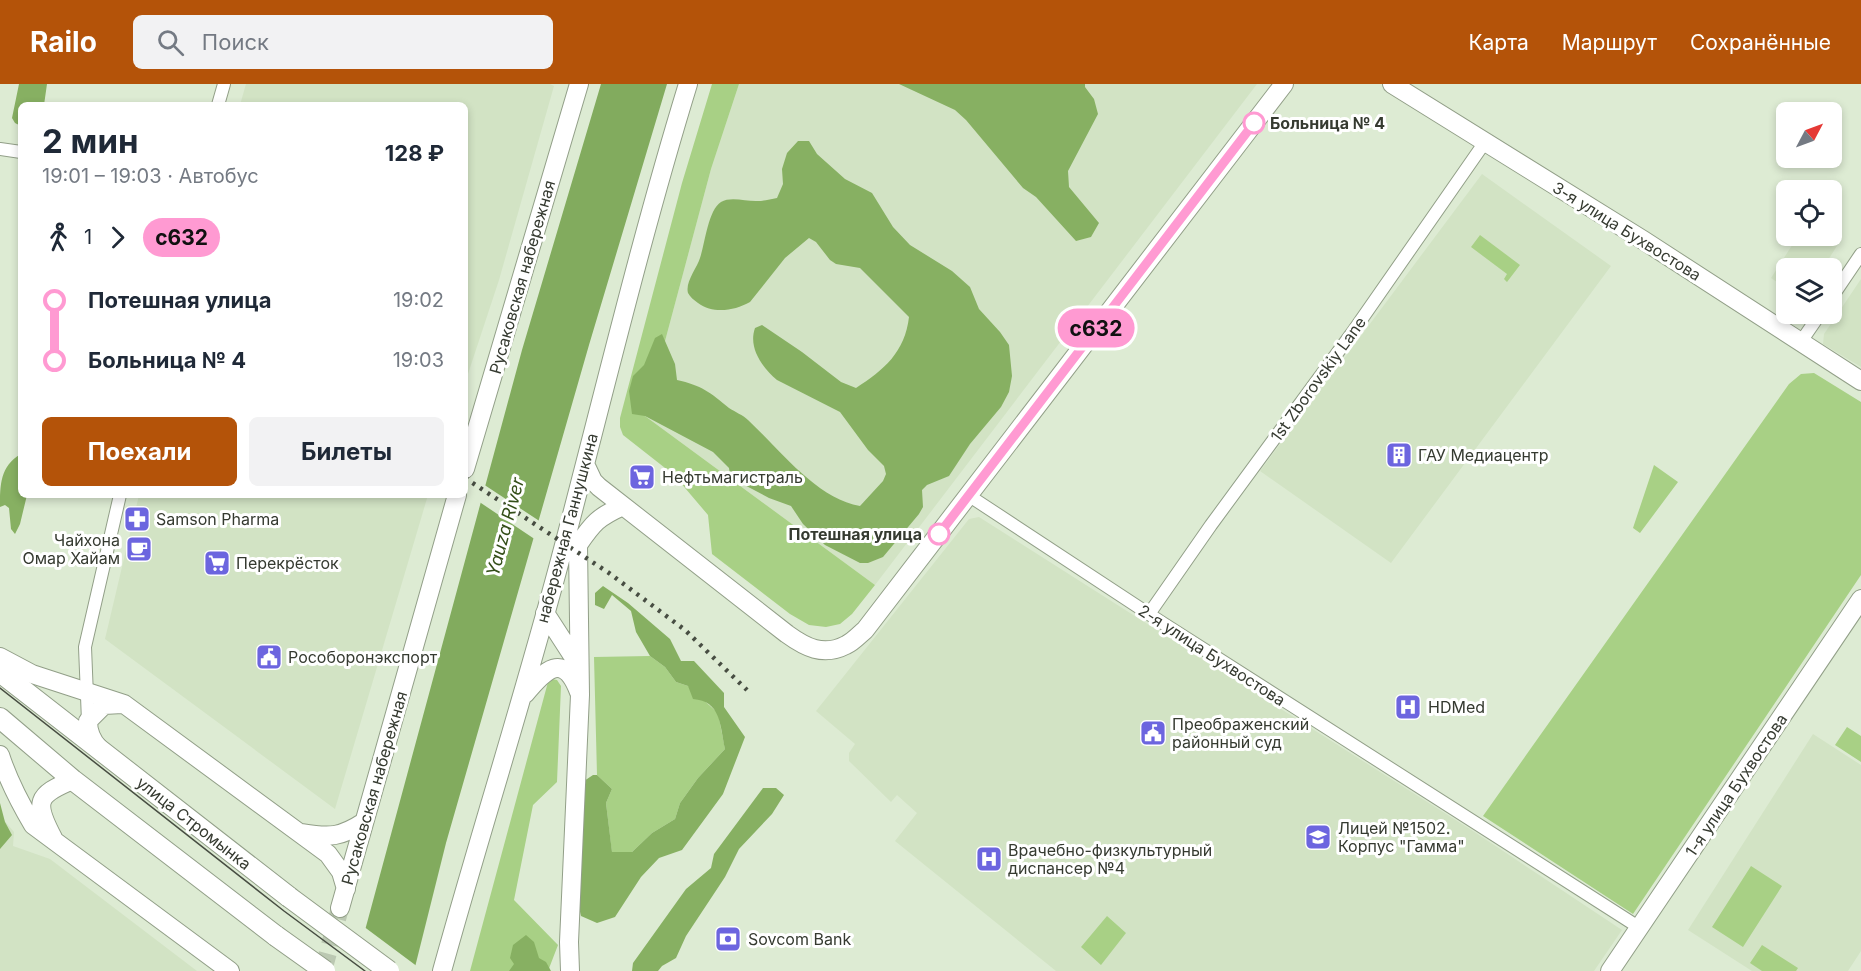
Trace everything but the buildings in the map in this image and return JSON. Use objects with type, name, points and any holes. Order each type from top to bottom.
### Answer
[{"type":"main road","name":"Русаковская набережная","points":[[468,459],[579,84]]},
{"type":"main road","name":"набережная Ганнушкина","points":[[442,971],[569,527],[660,177],[688,84]]},
{"type":"main road","points":[[585,464],[593,481],[787,634],[807,647],[827,650],[846,645],[865,630],[1284,84]]},
{"type":"main road","name":"3-я улица Бухвостова","points":[[1392,84],[1653,247],[1861,381]]},
{"type":"main road","name":"Русаковская набережная","points":[[339,908],[456,498]]},
{"type":"main road","points":[[569,527],[578,518],[599,506],[623,506]]},
{"type":"main road","points":[[570,971],[580,695],[578,545],[602,515],[623,506]]},
{"type":"main road","name":"1-я улица Бухвостова","points":[[1610,971],[1861,599]]},
{"type":"main road","points":[[545,613],[578,664]]},
{"type":"main road","points":[[0,657],[32,674],[124,704],[328,854],[341,872],[346,889]]},
{"type":"main road","points":[[520,700],[539,676],[548,669],[557,668],[567,671],[573,677],[580,695]]},
{"type":"main road","name":"улица Стромынка","points":[[0,672],[289,897],[389,971]]},
{"type":"main road","points":[[102,752],[92,741],[88,721],[104,705],[124,704]]},
{"type":"main road","points":[[0,718],[73,780],[325,971]]},
{"type":"main road","points":[[0,755],[4,770],[33,825],[230,971]]},
{"type":"main road","points":[[55,842],[41,812],[41,804],[49,791],[73,780]]},
{"type":"main road","points":[[302,833],[316,836],[340,835],[364,822]]},
{"type":"main road","points":[[564,971],[569,951]]},
{"type":"street","points":[[219,102],[224,84]]},
{"type":"street","name":"1st Zborovskiy Lane","points":[[1149,614],[1358,324],[1485,142]]},
{"type":"street","points":[[0,149],[18,152]]},
{"type":"street","points":[[1842,282],[1861,254]]},
{"type":"street","points":[[1800,343],[1813,324]]},
{"type":"street","name":"2-я улица Бухвостова","points":[[968,495],[1149,614],[1640,928]]},
{"type":"street","points":[[88,721],[85,646],[119,498]]},
{"type":"shaded area","points":[[19,84],[47,84],[44,102],[18,102],[18,124],[12,118]]},
{"type":"shaded area","points":[[246,84],[550,84],[554,86],[499,280],[468,374],[468,102],[241,102]]},
{"type":"shaded area","points":[[712,84],[739,84],[711,169],[645,416],[875,585],[852,614],[840,624],[826,627],[809,625],[790,614],[712,554],[708,515],[674,475],[623,435],[620,427],[620,418],[682,183]]},
{"type":"shaded area","points":[[739,84],[1257,84],[875,585],[645,416],[711,169]]},
{"type":"shaded area","points":[[899,84],[1085,84],[1094,99],[1098,114],[1068,171],[1069,187],[1099,223],[1091,237],[1076,241],[1036,197],[1023,188],[955,110]]},
{"type":"shaded area","points":[[798,141],[809,141],[817,154],[845,179],[872,193],[893,227],[910,245],[952,271],[970,287],[979,309],[1009,345],[1012,376],[1009,392],[1001,407],[970,444],[949,476],[927,485],[922,490],[923,507],[919,514],[883,557],[868,563],[860,563],[825,545],[803,524],[791,506],[769,498],[735,480],[730,475],[729,468],[713,452],[645,416],[632,414],[629,391],[633,376],[644,365],[655,338],[662,334],[675,364],[677,380],[705,390],[746,418],[800,472],[829,494],[844,502],[860,506],[883,481],[886,474],[884,466],[868,450],[840,412],[777,380],[758,357],[753,343],[755,328],[762,325],[841,382],[856,388],[866,381],[884,367],[898,350],[907,329],[909,317],[860,268],[836,264],[816,242],[809,238],[785,258],[750,302],[744,305],[724,310],[710,309],[698,303],[688,293],[690,280],[700,258],[710,220],[717,206],[730,199],[758,201],[777,198],[783,184],[782,169],[787,153]]},
{"type":"shaded area","points":[[1482,174],[1611,266],[1391,563],[1260,471]]},
{"type":"shaded area","points":[[1480,235],[1520,265],[1507,282],[1504,279],[1507,274],[1471,247]]},
{"type":"shaded area","points":[[1792,246],[1837,246],[1829,258],[1784,258]]},
{"type":"shaded area","points":[[1776,270],[1776,281],[1771,278]]},
{"type":"shaded area","points":[[1861,279],[1861,367],[1823,344],[1824,334],[1831,324],[1842,324],[1842,307]]},
{"type":"shaded area","points":[[1814,373],[1861,402],[1861,575],[1633,914],[1483,816],[1789,384],[1801,374]]},
{"type":"shaded area","points":[[18,456],[18,498],[26,498],[15,534],[11,529],[9,508],[5,505],[0,507],[0,491],[5,470]]},
{"type":"shaded area","points":[[1654,465],[1678,482],[1640,533],[1633,528]]},
{"type":"shaded area","points":[[138,498],[427,498],[335,809],[105,639]]},
{"type":"shaded area","points":[[979,517],[1473,831],[1622,930],[1594,971],[1056,971],[895,841],[917,813],[897,795],[891,802],[849,761],[849,753],[855,744],[816,711],[969,519]]},
{"type":"shaded area","points":[[603,586],[628,603],[670,639],[681,661],[694,661],[724,693],[724,707],[745,737],[723,794],[682,850],[659,858],[641,877],[615,917],[597,923],[581,916],[577,899],[584,781],[597,775],[612,789],[606,803],[612,852],[632,852],[652,833],[675,819],[680,803],[698,778],[725,749],[720,723],[714,709],[709,704],[693,699],[688,686],[676,682],[665,667],[650,656],[636,632],[631,611],[612,595],[604,609],[595,605],[595,593]]},
{"type":"shaded area","points":[[650,656],[665,667],[676,682],[688,686],[718,713],[725,749],[698,778],[680,803],[675,819],[652,833],[632,852],[612,853],[606,803],[612,789],[597,775],[594,657]]},
{"type":"shaded area","points":[[552,679],[557,680],[561,686],[557,782],[533,805],[514,900],[558,945],[548,971],[470,971],[548,682]]},
{"type":"shaded area","points":[[1847,727],[1861,736],[1861,762],[1835,745]]},
{"type":"shaded area","points":[[1813,734],[1861,765],[1861,951],[1848,971],[1752,971],[1688,930]]},
{"type":"shaded area","points":[[763,788],[776,788],[784,795],[772,814],[739,849],[725,877],[686,936],[676,958],[658,971],[632,971],[633,963],[686,889],[711,868],[714,854]]},
{"type":"shaded area","points":[[0,803],[5,822],[12,835],[0,849]]},
{"type":"shaded area","points":[[0,809],[3,819],[14,832],[13,846],[50,859],[197,971],[0,971]]},
{"type":"shaded area","points":[[1751,866],[1782,886],[1743,947],[1712,927]]},
{"type":"shaded area","points":[[1107,916],[1126,933],[1101,965],[1081,947]]},
{"type":"shaded area","points":[[526,935],[534,942],[539,958],[546,962],[551,971],[509,971],[514,964],[510,958],[513,945]]},
{"type":"shaded area","points":[[1762,945],[1798,968],[1796,971],[1762,971],[1750,963]]},
{"type":"water","name":"Yauza River","points":[[601,84],[667,84],[589,345],[446,843],[414,971],[354,971],[522,350]]},
{"type":"pier","points":[[483,484],[541,522],[536,540],[478,501]]},
{"type":"pier","points":[[363,926],[418,967],[417,971],[351,971]]},
{"type":"tunnel","points":[[323,971],[340,908]]},
{"type":"tram line","points":[[0,688],[284,911],[365,971]]},
{"type":"railway","points":[[468,480],[609,573],[685,630],[747,690]]},
{"type":"bus line","name":"с632","points":[[939,534],[1254,123]]},
{"type":"place","name":"Больница № 4","points":[[1254,123]]},
{"type":"place","name":"ГАУ Медиацентр","points":[[1399,455]]},
{"type":"place","name":"Нефтьмагистраль","points":[[642,477]]},
{"type":"place","name":"Samson Pharma","points":[[137,519]]},
{"type":"place","name":"Потешная улица","points":[[939,534]]},
{"type":"place","name":"Чайхона Омар Хайам","points":[[139,549]]},
{"type":"place","name":"Перекрёсток","points":[[217,563]]},
{"type":"place","name":"Рособоронэкспорт","points":[[269,657]]},
{"type":"place","name":"HDMed","points":[[1408,707]]},
{"type":"place","name":"Преображенский районный суд","points":[[1153,733]]},
{"type":"place","name":"Лицей №1502. Корпус \"Гамма\"","points":[[1318,837]]},
{"type":"place","name":"Врачебно-физкультурный диспансер №4","points":[[989,859]]},
{"type":"place","name":"Sovcom Bank","points":[[728,939]]}]
